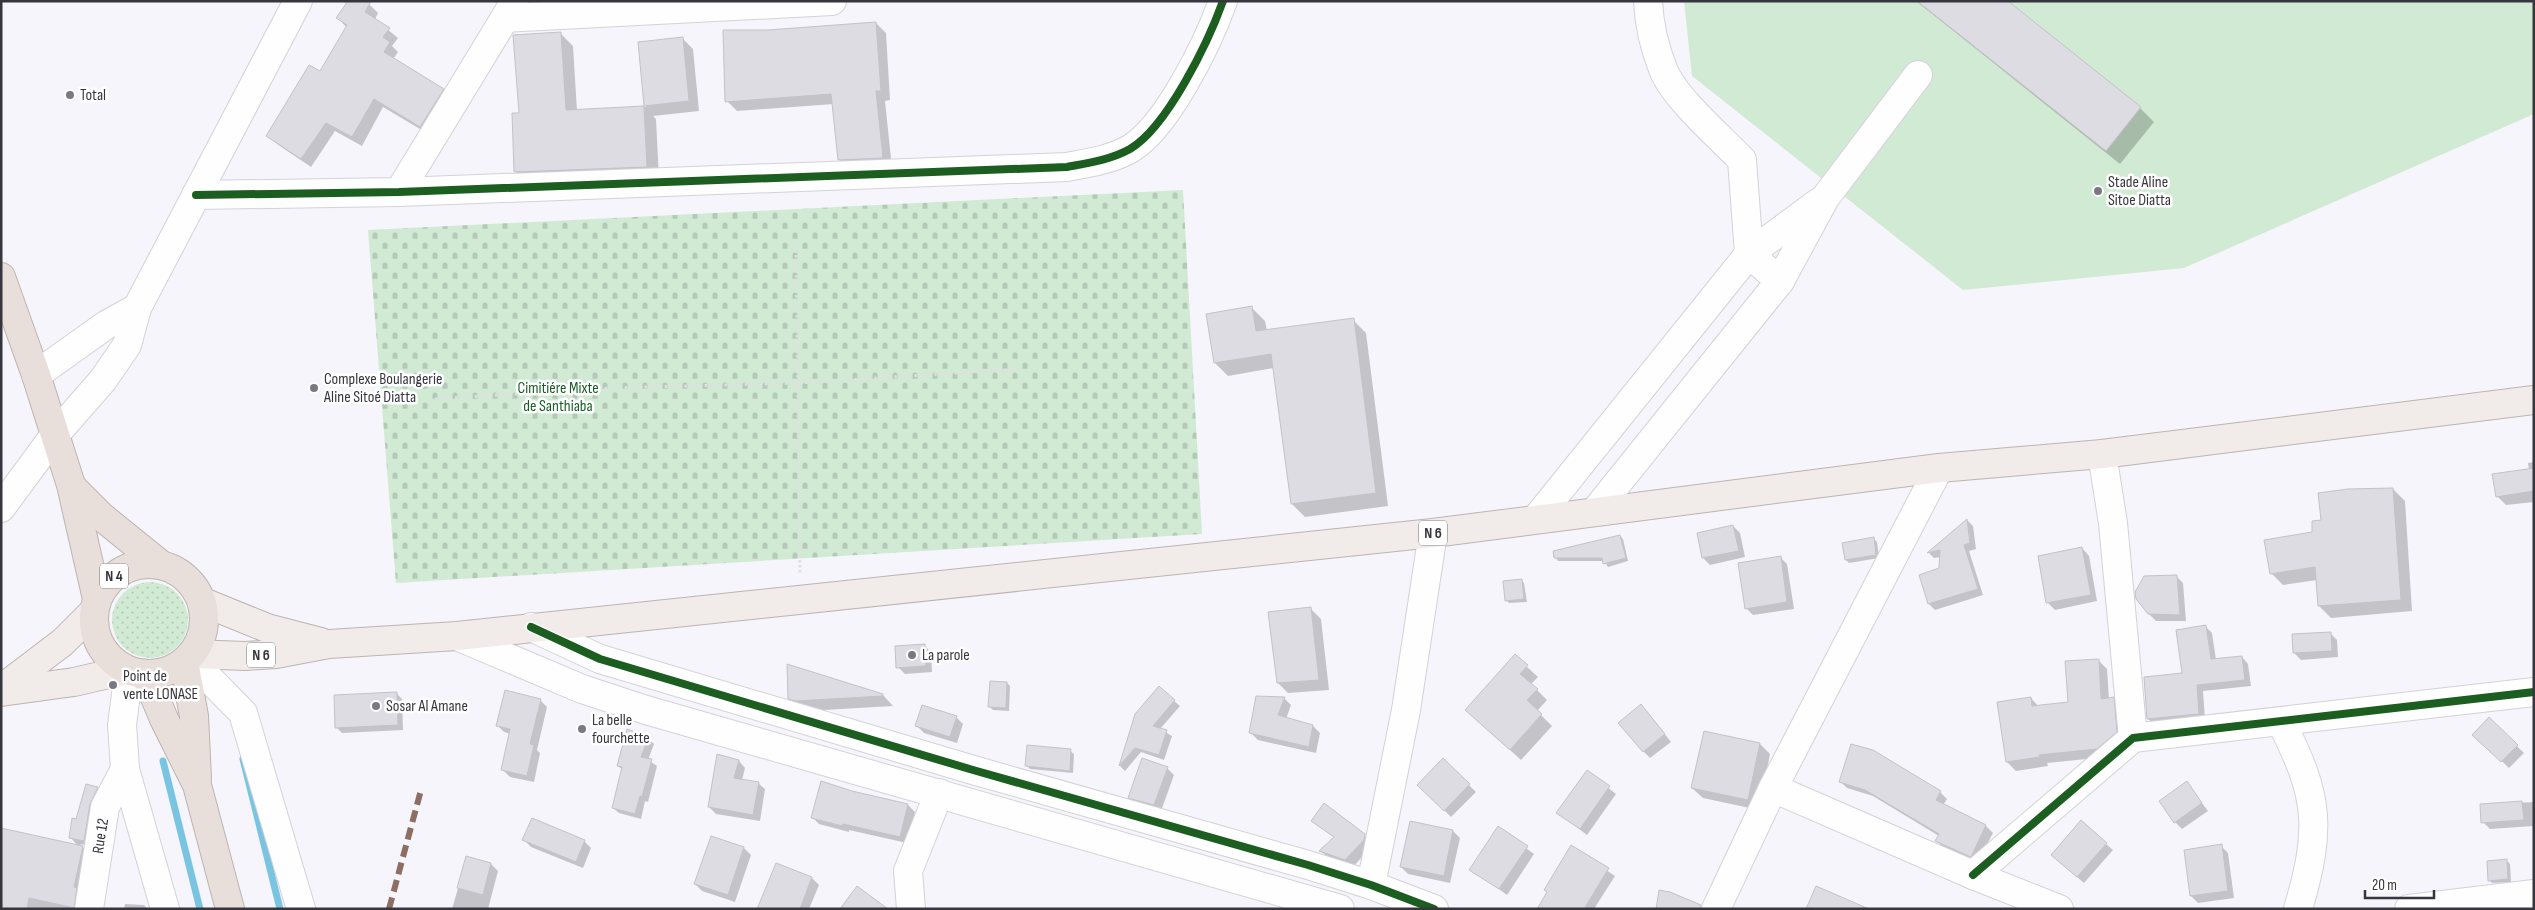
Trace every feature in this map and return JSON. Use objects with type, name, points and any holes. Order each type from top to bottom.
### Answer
[{"type":"highway","name":"N 4","points":[[1,276],[36,375],[71,486],[95,605],[94,628],[100,646],[111,660],[133,672],[164,719],[197,785],[230,909]]},
{"type":"highway","name":"N 4","points":[[71,486],[102,517],[160,564],[179,571],[194,585],[202,602],[205,620],[201,638],[189,658],[197,785]]},
{"type":"highway","name":"N 4","points":[[95,605],[107,582],[122,570],[140,564],[160,564]]},
{"type":"highway","points":[[133,672],[159,673],[189,658]]},
{"type":"main road","name":"N 6","points":[[189,658],[276,654],[329,644],[457,636],[1432,533],[1596,510],[1939,468],[2102,454],[2534,400]]},
{"type":"main road","name":"N 6","points":[[202,602],[267,628],[329,644]]},
{"type":"main road","points":[[1,690],[63,642],[95,605]]},
{"type":"main road","points":[[1,690],[74,682],[133,672]]},
{"type":"street","points":[[1,508],[54,436],[103,380],[127,345],[137,308],[298,1]]},
{"type":"street","points":[[399,192],[510,10],[832,1]]},
{"type":"street","points":[[196,196],[399,192],[1067,166],[1103,161],[1129,150],[1150,135],[1186,79],[1216,22],[1223,1]]},
{"type":"street","points":[[1648,1],[1648,14],[1663,70],[1678,94],[1742,160],[1749,254],[1780,281]]},
{"type":"street","points":[[1596,510],[1780,281],[1825,198],[1918,74]]},
{"type":"street","points":[[1536,518],[1749,254],[1825,198]]},
{"type":"street","points":[[36,375],[106,325],[137,308]]},
{"type":"street","points":[[2102,454],[2113,523],[2133,738]]},
{"type":"street","points":[[1716,909],[1773,788],[1939,468]]},
{"type":"street","points":[[1372,885],[1406,710],[1432,533]]},
{"type":"street","points":[[530,627],[600,659],[1372,885],[1434,909]]},
{"type":"street","points":[[457,636],[582,689],[646,710],[1340,909]]},
{"type":"street","points":[[189,658],[243,713],[302,909]]},
{"type":"street","points":[[133,672],[122,725],[125,769],[165,909]]},
{"type":"street","points":[[1973,875],[2133,738],[2534,692]]},
{"type":"street","points":[[2281,722],[2300,759],[2311,791],[2314,815],[2310,863],[2298,909]]},
{"type":"street","name":"Rue 12","points":[[89,909],[105,808],[125,769]]},
{"type":"street","points":[[1773,788],[1973,875],[2059,909]]},
{"type":"street","points":[[911,909],[908,871],[939,793]]},
{"type":"street","points":[[2409,909],[2534,894]]},
{"type":"path","points":[[796,245],[800,599]]},
{"type":"path","points":[[436,398],[611,388],[798,382],[1018,369]]},
{"type":"green space","name":"Stade Aline Sitoe Diatta","points":[[1684,1],[2534,1],[2534,114],[2184,268],[1963,290],[1692,76]]},
{"type":"green space","name":"Cimitiére Mixte de Santhiaba","points":[[1183,190],[1202,534],[396,583],[368,230]]},
{"type":"green space","points":[[143,582],[157,582],[171,588],[182,599],[188,613],[185,635],[177,647],[157,658],[143,658],[129,652],[118,641],[112,627],[112,613],[118,599],[129,588]]},
{"type":"building","points":[[348,1],[371,1],[365,12],[390,28],[383,37],[390,42],[384,52],[444,89],[420,127],[374,99],[352,137],[326,123],[301,159],[266,136],[309,65],[320,71],[347,25],[336,18]]},
{"type":"building","points":[[1917,1],[2008,1],[2141,107],[2106,151]]},
{"type":"building","points":[[876,22],[881,91],[876,91],[883,158],[838,160],[831,94],[725,102],[723,30],[768,30]]},
{"type":"building","points":[[561,32],[566,110],[644,106],[647,167],[514,172],[512,113],[519,113],[513,35]]},
{"type":"building","points":[[683,37],[689,101],[644,106],[638,42]]},
{"type":"building","points":[[1252,306],[1256,331],[1354,318],[1376,493],[1291,504],[1271,354],[1214,363],[1206,314]]},
{"type":"building","points":[[2534,468],[2534,491],[2496,497],[2492,474]]},
{"type":"building","points":[[2393,488],[2401,600],[2318,606],[2315,567],[2270,574],[2264,540],[2312,532],[2312,521],[2321,520],[2318,493],[2348,489]]},
{"type":"building","points":[[1967,519],[1970,543],[1964,545],[1978,589],[1928,604],[1919,575],[1939,568],[1940,550],[1927,553]]},
{"type":"building","points":[[1733,525],[1739,551],[1702,558],[1697,533]]},
{"type":"building","points":[[1620,535],[1626,558],[1603,564],[1602,558],[1554,558],[1553,551]]},
{"type":"building","points":[[1874,537],[1876,555],[1845,560],[1842,543]]},
{"type":"building","points":[[2082,547],[2091,595],[2046,603],[2038,556]]},
{"type":"building","points":[[1781,556],[1787,602],[1745,609],[1738,563]]},
{"type":"building","points":[[2177,575],[2180,615],[2148,614],[2136,599],[2135,592],[2144,576]]},
{"type":"building","points":[[1522,579],[1524,599],[1505,601],[1503,581]]},
{"type":"building","points":[[1311,607],[1319,680],[1277,683],[1268,612]]},
{"type":"building","points":[[2206,625],[2211,659],[2242,656],[2245,680],[2197,685],[2199,714],[2147,719],[2144,677],[2182,673],[2176,630]]},
{"type":"building","points":[[2331,632],[2332,651],[2293,653],[2292,634]]},
{"type":"building","points":[[925,644],[926,666],[896,668],[895,646]]},
{"type":"building","points":[[1515,654],[1528,665],[1520,674],[1538,689],[1527,700],[1542,714],[1510,750],[1465,710]]},
{"type":"building","points":[[2099,659],[2101,699],[2114,697],[2117,732],[2097,749],[2039,755],[2040,757],[2006,762],[1997,702],[2031,697],[2032,706],[2068,702],[2065,661]]},
{"type":"building","points":[[787,664],[883,694],[883,696],[796,701],[788,699]]},
{"type":"building","points":[[990,681],[1007,682],[1006,708],[988,707]]},
{"type":"building","points":[[1159,686],[1175,700],[1153,726],[1167,730],[1159,755],[1135,748],[1119,766],[1135,714]]},
{"type":"building","points":[[505,690],[541,699],[530,744],[534,745],[527,776],[501,770],[510,729],[496,726]]},
{"type":"building","points":[[397,692],[398,725],[335,728],[334,695]]},
{"type":"building","points":[[1256,696],[1285,697],[1278,715],[1313,725],[1309,747],[1249,733]]},
{"type":"building","points":[[1641,704],[1665,734],[1643,752],[1618,723]]},
{"type":"building","points":[[922,705],[957,716],[950,737],[915,726]]},
{"type":"building","points":[[2489,717],[2518,745],[2501,762],[2472,735]]},
{"type":"building","points":[[627,729],[649,737],[641,757],[652,759],[642,797],[640,796],[635,814],[612,808],[622,767],[617,766]]},
{"type":"building","points":[[1704,731],[1760,743],[1748,800],[1691,788]]},
{"type":"building","points":[[1851,744],[1873,750],[1941,791],[1936,800],[1986,825],[1971,857],[1935,841],[1939,834],[1865,790],[1839,782]]},
{"type":"building","points":[[1027,745],[1071,749],[1070,771],[1025,766]]},
{"type":"building","points":[[717,754],[739,760],[734,778],[759,782],[753,815],[708,807]]},
{"type":"building","points":[[1142,758],[1168,767],[1154,805],[1128,798]]},
{"type":"building","points":[[1443,758],[1470,784],[1444,811],[1417,785]]},
{"type":"building","points":[[1587,770],[1610,786],[1580,829],[1556,813]]},
{"type":"building","points":[[821,781],[852,791],[908,804],[900,837],[811,818]]},
{"type":"building","points":[[2187,781],[2202,803],[2174,823],[2159,801]]},
{"type":"building","points":[[86,784],[98,787],[90,804],[84,841],[69,838],[72,818],[76,819]]},
{"type":"building","points":[[2522,801],[2524,820],[2481,823],[2480,804]]},
{"type":"building","points":[[1324,803],[1365,834],[1364,840],[1345,860],[1319,851],[1334,837],[1311,821]]},
{"type":"building","points":[[532,818],[585,840],[576,862],[522,840]]},
{"type":"building","points":[[2081,820],[2107,843],[2077,877],[2051,855]]},
{"type":"building","points":[[1410,821],[1453,830],[1444,876],[1400,867]]},
{"type":"building","points":[[1498,826],[1528,846],[1499,889],[1469,870]]},
{"type":"building","points":[[1,828],[83,846],[74,887],[77,888],[74,908],[29,898],[27,909],[1,909]]},
{"type":"building","points":[[711,836],[744,847],[728,895],[694,884]]},
{"type":"building","points":[[2222,844],[2228,891],[2190,896],[2184,850]]},
{"type":"building","points":[[1571,845],[1609,868],[1584,909],[1537,909],[1547,892],[1544,890]]},
{"type":"building","points":[[466,856],[491,863],[483,895],[457,888]]},
{"type":"building","points":[[2507,859],[2508,879],[2488,881],[2487,861]]},
{"type":"building","points":[[776,863],[812,877],[800,909],[757,909]]},
{"type":"building","points":[[857,886],[888,909],[840,909]]},
{"type":"building","points":[[1816,886],[1869,909],[1806,909]]},
{"type":"building","points":[[1659,890],[1670,892],[1701,905],[1701,909],[1656,909]]},
{"type":"waterway","points":[[243,759],[280,909]]},
{"type":"waterway","points":[[163,761],[200,909]]},
{"type":"marked path","points":[[389,909],[421,790]]},
{"type":"cycle path","points":[[196,195],[399,192],[1067,167],[1083,164],[1107,158],[1130,149],[1158,123],[1172,104],[1197,60],[1223,1]]},
{"type":"cycle path","points":[[531,627],[600,659],[973,770],[1308,865],[1371,885],[1434,909]]},
{"type":"cycle path","points":[[1973,875],[2133,738],[2534,692]]},
{"type":"place","name":"Total","points":[[70,95]]},
{"type":"place","name":"Stade Aline Sitoe Diatta","points":[[2098,191]]},
{"type":"place","name":"Complexe Boulangerie Aline Sitoé Diatta","points":[[314,388]]},
{"type":"place","name":"La parole","points":[[912,655]]},
{"type":"place","name":"Point de vente LONASE","points":[[113,685]]},
{"type":"place","name":"Sosar Al Amane","points":[[376,706]]},
{"type":"place","name":"La belle fourchette","points":[[582,729]]}]
